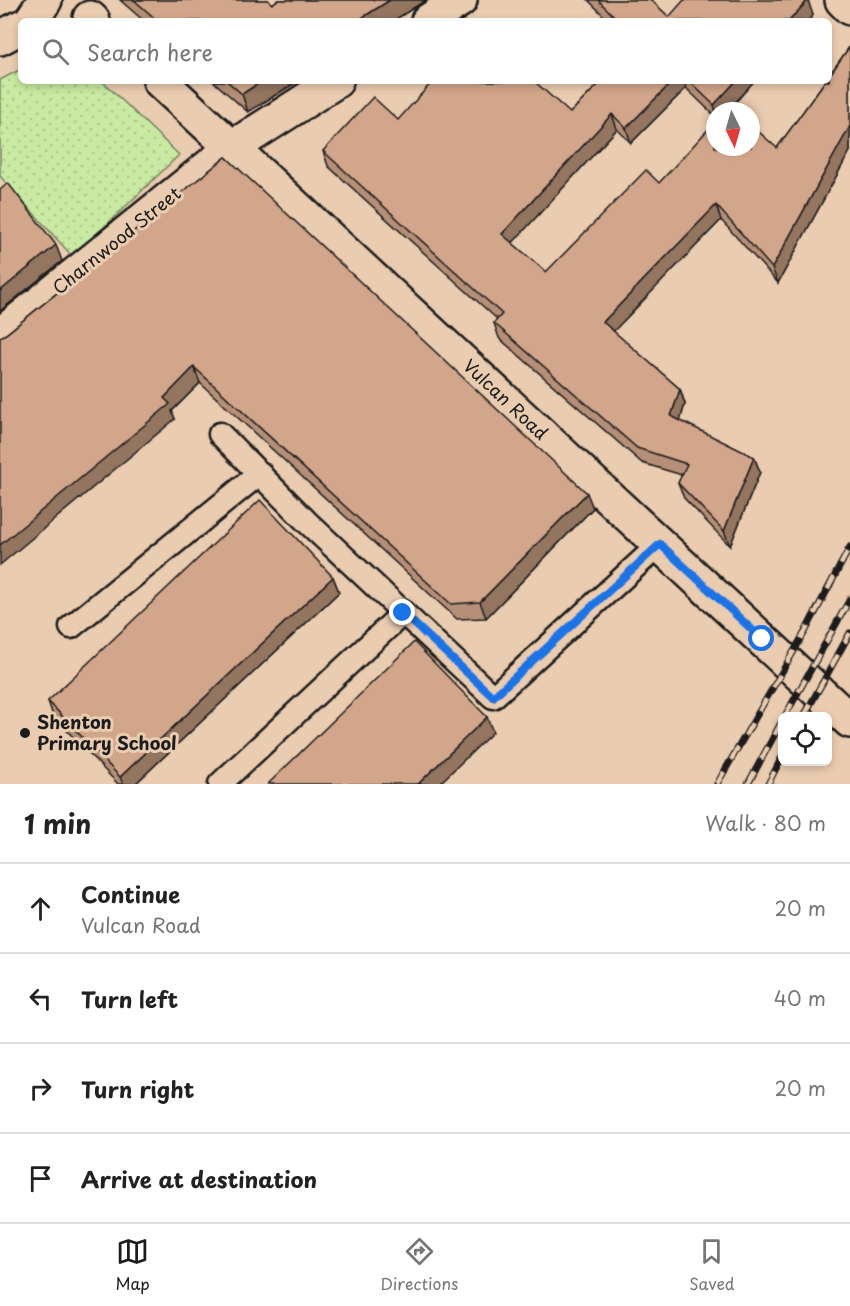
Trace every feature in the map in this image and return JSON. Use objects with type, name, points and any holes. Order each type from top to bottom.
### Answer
[{"type":"street","points":[[33,18],[45,0]]},
{"type":"street","points":[[433,18],[460,0]]},
{"type":"street","points":[[842,0],[850,8]]},
{"type":"street","points":[[0,38],[18,29]]},
{"type":"street","name":"Vulcan Road","points":[[162,84],[850,721]]},
{"type":"street","name":"Charnwood Street","points":[[0,335],[233,147],[331,84]]},
{"type":"lane","points":[[220,434],[403,613],[493,697],[660,544]]},
{"type":"lane","points":[[71,627],[260,473]]},
{"type":"lane","points":[[219,784],[403,613]]},
{"type":"green space","points":[[18,71],[18,84],[105,84],[179,155],[73,257],[0,176],[0,80]]},
{"type":"building","points":[[134,0],[268,0],[272,4],[278,0],[390,0],[362,18],[155,18]]},
{"type":"building","points":[[598,0],[651,0],[669,17],[684,0],[808,0],[792,18],[616,18]]},
{"type":"building","points":[[850,46],[850,126],[772,268],[716,205],[603,322],[680,389],[671,416],[754,457],[724,531],[678,483],[687,464],[637,448],[494,323],[502,314],[323,151],[373,97],[398,120],[430,84],[537,84],[570,113],[599,84],[670,84],[626,128],[612,114],[502,234],[546,272],[646,170],[659,183],[706,132],[706,156],[760,156],[760,133],[777,148],[823,84],[832,84],[832,72]]},
{"type":"building","points":[[230,84],[257,84],[242,94]]},
{"type":"building","points":[[692,84],[733,84],[717,102],[711,102]]},
{"type":"building","points":[[226,157],[587,493],[480,602],[451,604],[194,367],[164,398],[170,404],[0,545],[0,337]]},
{"type":"building","points":[[8,183],[56,245],[0,291],[0,190]]},
{"type":"building","points":[[260,500],[333,577],[120,777],[48,701]]},
{"type":"building","points":[[414,642],[487,717],[418,784],[268,784]]},
{"type":"railway","points":[[717,784],[805,632],[850,547]]},
{"type":"railway","points":[[787,712],[850,599]]},
{"type":"railway","points":[[806,712],[850,633]]},
{"type":"railway","points":[[748,784],[778,728]]},
{"type":"railway","points":[[768,784],[778,765]]},
{"type":"place","name":"Shenton Primary School","points":[[25,733]]},
{"type":"route","points":[[403,613],[493,697],[660,544],[762,639]]}]
